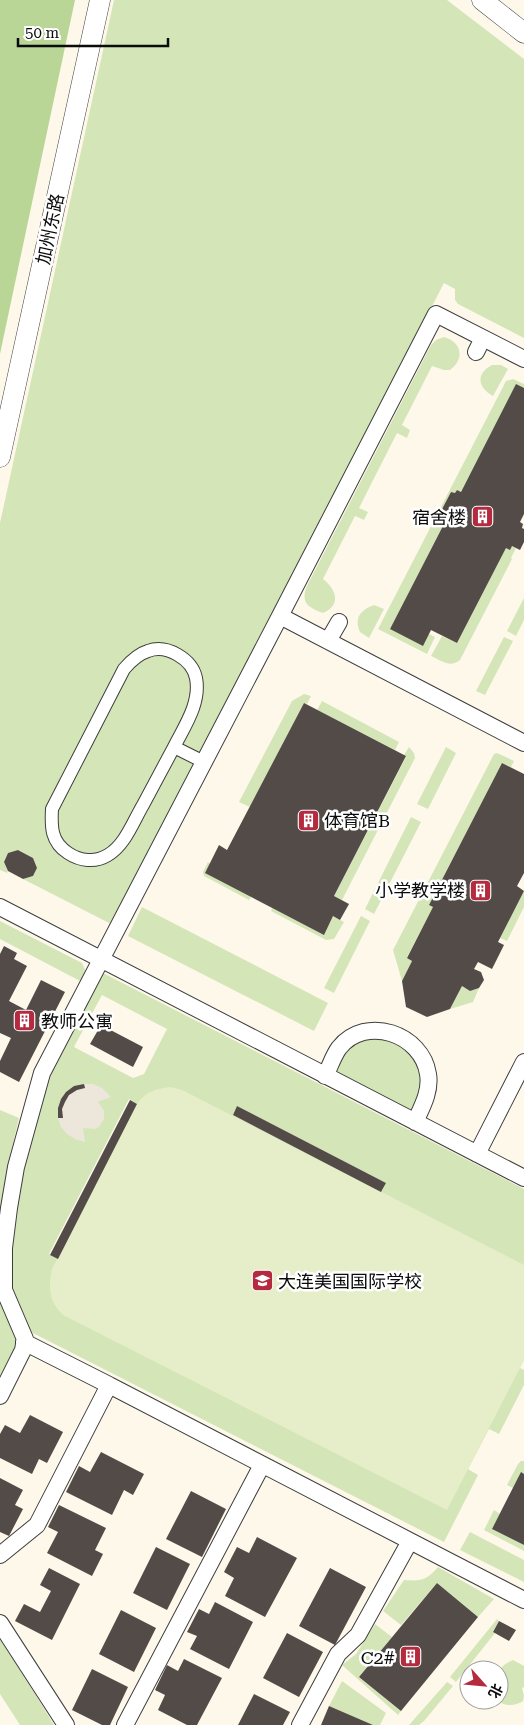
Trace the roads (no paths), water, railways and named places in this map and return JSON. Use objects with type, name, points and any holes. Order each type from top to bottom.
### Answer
[{"type":"street","name":"加州东路","points":[[0,458],[100,0]]},
{"type":"street","points":[[482,0],[524,33]]},
{"type":"street","points":[[0,1396],[23,1350],[25,1339],[4,1290],[4,1248],[16,1167],[42,1073],[436,314],[480,345],[524,359]]},
{"type":"street","points":[[280,616],[524,743]]},
{"type":"street","points":[[328,641],[339,622]]},
{"type":"street","points":[[156,649],[169,651],[183,658],[192,668],[196,679],[197,692],[194,707],[174,747],[125,838],[110,854],[93,861],[83,860],[65,851],[55,841],[52,833],[52,809],[124,669],[131,661],[148,651],[156,649]]},
{"type":"street","points":[[174,747],[204,762]]},
{"type":"street","points":[[0,907],[524,1178]]},
{"type":"street","points":[[325,1076],[339,1048],[352,1037],[368,1032],[384,1031],[401,1036],[414,1046],[424,1059],[429,1075],[428,1091],[415,1122]]},
{"type":"street","points":[[477,1154],[524,1062]]},
{"type":"street","points":[[24,1342],[524,1600]]},
{"type":"street","points":[[0,1554],[37,1524],[109,1385]]},
{"type":"street","points":[[125,1725],[262,1465]]},
{"type":"street","points":[[300,1725],[338,1654],[358,1634],[410,1541]]},
{"type":"street","points":[[0,1623],[66,1725]]},
{"type":"place","name":"宿舍楼","points":[[482,517]]},
{"type":"place","name":"体育馆B","points":[[308,820]]},
{"type":"place","name":"小学教学楼","points":[[481,890]]},
{"type":"place","name":"教师公寓","points":[[25,1021]]},
{"type":"place","name":"大连美国国际学校","points":[[262,1281]]},
{"type":"place","name":"C2#","points":[[411,1657]]}]
